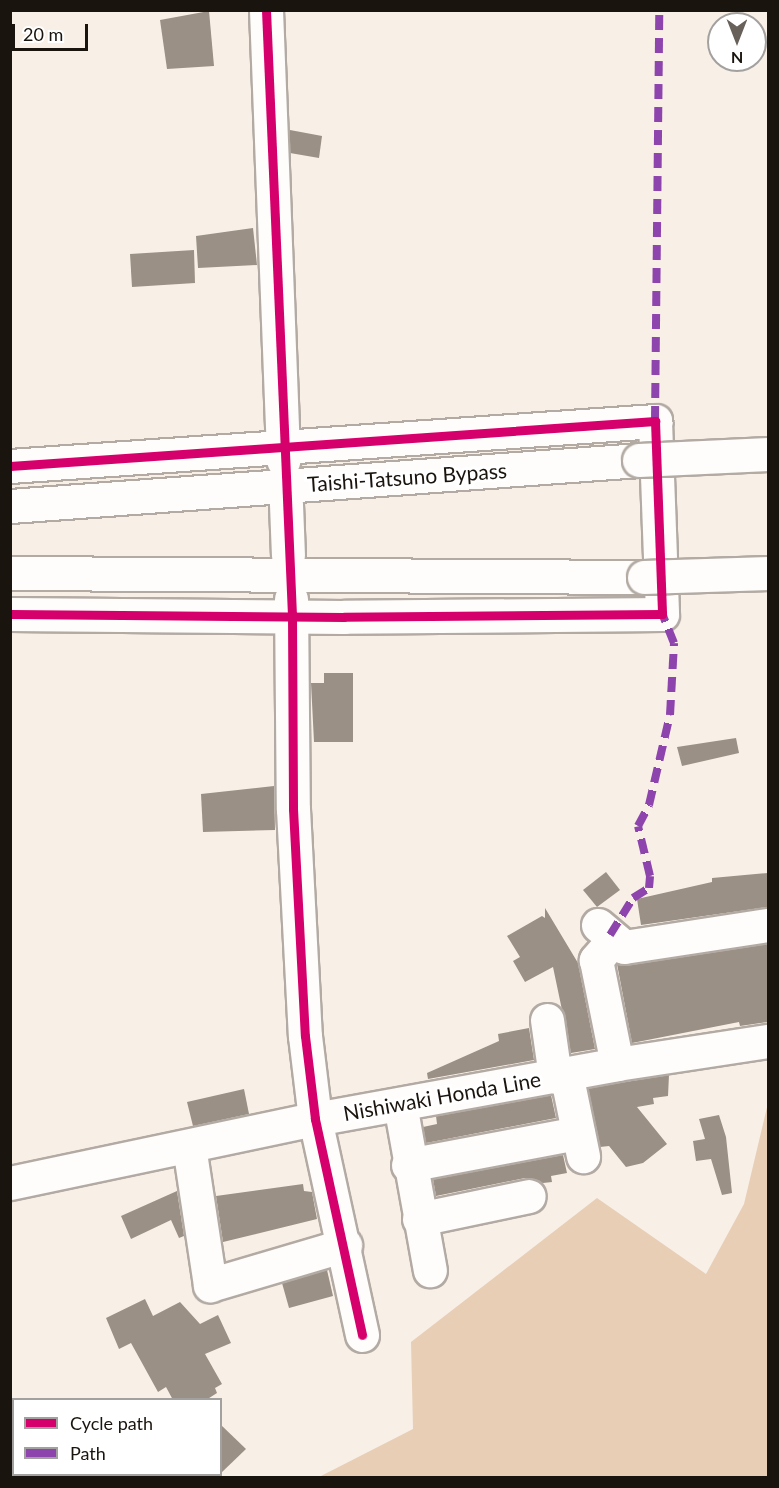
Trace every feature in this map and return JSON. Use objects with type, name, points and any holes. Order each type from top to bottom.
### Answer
[{"type":"main road","points":[[266,10],[282,453]]},
{"type":"main road","points":[[10,466],[282,453],[655,421],[662,614],[344,617],[291,606],[10,614]]},
{"type":"main road","name":"Taishi-Tatsuno Bypass","points":[[10,506],[639,459],[768,454]]},
{"type":"main road","points":[[286,504],[288,555]]},
{"type":"main road","points":[[10,573],[644,577],[768,573]]},
{"type":"main road","points":[[291,606],[293,809],[305,1036],[315,1119],[345,1245],[362,1335]]},
{"type":"main road","points":[[617,1064],[596,960],[606,932],[624,947],[768,925]]},
{"type":"main road","points":[[408,1165],[581,1145],[547,1020]]},
{"type":"main road","name":"Nishiwaki Honda Line","points":[[10,1183],[315,1119],[617,1064],[768,1041]]},
{"type":"main road","points":[[400,1104],[408,1165],[430,1270]]},
{"type":"main road","points":[[189,1146],[210,1285],[345,1245]]},
{"type":"main road","points":[[419,1219],[529,1196]]},
{"type":"shaded area","points":[[768,1103],[768,1477],[319,1477],[413,1429],[411,1342],[597,1198],[706,1274],[744,1204]]},
{"type":"building","points":[[209,11],[214,66],[167,69],[160,20]]},
{"type":"building","points":[[290,130],[322,136],[319,158],[290,153]]},
{"type":"building","points":[[253,228],[257,265],[198,268],[196,236]]},
{"type":"building","points":[[194,250],[195,283],[132,287],[130,254]]},
{"type":"building","points":[[324,673],[353,673],[353,742],[314,742],[311,683],[324,683]]},
{"type":"building","points":[[736,738],[739,753],[682,766],[677,747]]},
{"type":"building","points":[[274,786],[275,830],[203,832],[201,794]]},
{"type":"building","points":[[606,872],[620,890],[597,907],[583,890]]},
{"type":"building","points":[[768,873],[768,907],[641,925],[637,899],[712,882],[712,878]]},
{"type":"building","points":[[545,908],[578,963],[595,1049],[571,1053],[553,967],[525,982],[513,961],[520,957],[507,936],[542,916],[545,918]]},
{"type":"building","points":[[768,944],[768,1022],[740,1026],[739,1022],[632,1043],[617,964]]},
{"type":"building","points":[[529,1028],[534,1060],[428,1079],[427,1073],[499,1041],[498,1034]]},
{"type":"building","points":[[669,1075],[668,1096],[653,1098],[654,1104],[637,1107],[667,1144],[643,1163],[626,1167],[609,1146],[600,1147],[588,1088]]},
{"type":"building","points":[[244,1089],[249,1114],[193,1126],[187,1102]]},
{"type":"building","points":[[551,1095],[556,1118],[426,1143],[423,1127],[437,1124],[436,1116]]},
{"type":"building","points":[[719,1115],[726,1137],[732,1193],[722,1195],[711,1159],[696,1161],[693,1141],[705,1139],[699,1119]]},
{"type":"building","points":[[563,1155],[567,1173],[551,1176],[552,1182],[543,1183],[525,1178],[436,1196],[433,1179]]},
{"type":"building","points":[[303,1184],[304,1191],[312,1192],[317,1219],[223,1242],[216,1196]]},
{"type":"building","points":[[177,1191],[184,1236],[179,1238],[171,1220],[131,1239],[121,1216]]},
{"type":"building","points":[[327,1270],[333,1296],[289,1308],[282,1283]]},
{"type":"building","points":[[145,1299],[153,1316],[180,1302],[200,1324],[218,1315],[231,1343],[205,1354],[222,1384],[215,1388],[217,1393],[209,1398],[172,1398],[166,1387],[158,1392],[131,1343],[119,1349],[106,1318]]},
{"type":"building","points":[[222,1426],[246,1449],[222,1472]]},
{"type":"marked path","points":[[655,421],[659,10]]},
{"type":"marked path","points":[[610,935],[633,898],[649,888],[650,876],[638,826],[649,805],[670,715],[674,643],[662,614]]},
{"type":"cycle path","points":[[266,10],[292,614],[293,809],[305,1036],[315,1119],[362,1335]]},
{"type":"cycle path","points":[[10,466],[655,421],[662,614],[344,617],[10,614]]}]
